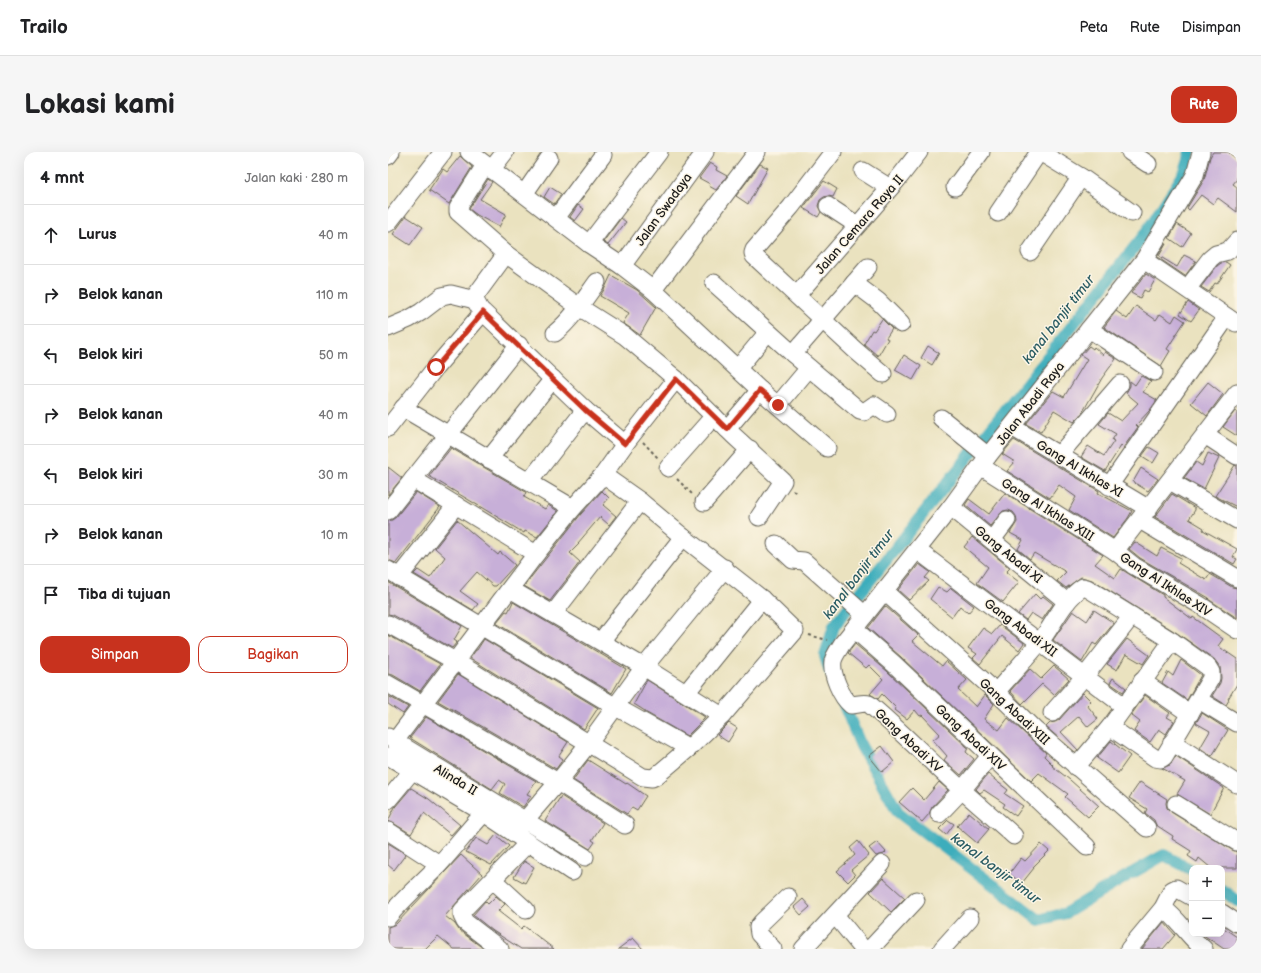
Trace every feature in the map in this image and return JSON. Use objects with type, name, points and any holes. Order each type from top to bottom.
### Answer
[{"type":"street","points":[[388,156],[391,152]]},
{"type":"street","points":[[388,223],[443,152]]},
{"type":"street","points":[[469,152],[589,244],[622,266],[653,290],[760,390],[827,448]]},
{"type":"street","points":[[505,152],[488,168],[458,208],[458,212],[506,254],[579,307],[625,336],[676,379],[783,481],[759,517]]},
{"type":"street","points":[[589,244],[659,152]]},
{"type":"street","name":"Jalan Swadaya","points":[[622,266],[705,152]]},
{"type":"street","points":[[653,290],[756,152]]},
{"type":"street","points":[[833,152],[791,207],[753,253],[754,256],[883,374]]},
{"type":"street","name":"Jalan Cemara Raya II","points":[[797,295],[890,188],[919,152]]},
{"type":"street","points":[[955,187],[982,152]]},
{"type":"street","points":[[998,213],[1039,152],[1081,177],[1132,213]]},
{"type":"street","points":[[1130,152],[1148,164]]},
{"type":"street","name":"Jalan Abadi Raya","points":[[836,642],[854,629],[862,612],[884,591],[951,507],[980,454],[1012,427],[1144,260],[1195,176],[1201,152]]},
{"type":"street","points":[[556,218],[603,155]]},
{"type":"street","points":[[524,194],[549,158]]},
{"type":"street","points":[[862,171],[890,188]]},
{"type":"street","points":[[1030,252],[1081,177]]},
{"type":"street","points":[[828,206],[857,225]]},
{"type":"street","points":[[1187,289],[1210,259],[1216,254],[1228,250],[1237,241]]},
{"type":"street","points":[[388,428],[479,306],[479,290],[506,254]]},
{"type":"street","points":[[1109,486],[1232,320],[1144,260]]},
{"type":"street","points":[[793,354],[868,267]]},
{"type":"street","points":[[555,333],[567,323],[597,282]]},
{"type":"street","points":[[714,283],[793,354],[860,411],[864,412],[874,405],[886,414]]},
{"type":"street","points":[[854,283],[878,302],[901,324]]},
{"type":"street","points":[[388,328],[409,320],[442,296],[451,294],[479,306],[585,410],[625,444]]},
{"type":"street","points":[[1089,329],[1154,372]]},
{"type":"street","points":[[738,368],[768,332]]},
{"type":"street","points":[[388,511],[519,346]]},
{"type":"street","points":[[778,405],[809,368]]},
{"type":"street","points":[[489,459],[553,379]]},
{"type":"street","points":[[585,857],[522,832],[484,813],[412,771],[390,745],[423,705],[536,554],[573,508],[603,475],[625,444],[676,379]]},
{"type":"street","points":[[1059,454],[1120,384]]},
{"type":"street","points":[[727,429],[760,390]]},
{"type":"street","points":[[1115,551],[1237,394]]},
{"type":"street","points":[[403,408],[573,508]]},
{"type":"street","points":[[529,482],[585,410]]},
{"type":"street","points":[[668,468],[714,416]]},
{"type":"street","name":"Gang Al Ikhlas XIII","points":[[941,418],[980,454],[1115,551]]},
{"type":"street","name":"Gang Al Ikhlas XI","points":[[1012,427],[1059,454],[1109,486],[1144,514],[1237,578]]},
{"type":"street","points":[[1205,435],[1237,456]]},
{"type":"street","points":[[704,502],[750,449]]},
{"type":"street","points":[[388,624],[455,661],[642,777],[647,778],[656,776],[689,748],[722,716],[795,631],[762,599],[725,568],[683,537],[640,501],[603,475]]},
{"type":"street","points":[[413,480],[536,554]]},
{"type":"street","points":[[1170,481],[1237,520]]},
{"type":"street","points":[[553,614],[640,501]]},
{"type":"street","points":[[456,505],[393,574],[616,707],[689,748]]},
{"type":"street","name":"Gang Abadi XI","points":[[951,507],[1067,602]]},
{"type":"street","points":[[992,540],[1007,520]]},
{"type":"street","points":[[602,641],[683,537]]},
{"type":"street","points":[[776,544],[793,560],[804,561],[862,612]]},
{"type":"street","name":"Gang Abadi XII","points":[[917,550],[1124,706]]},
{"type":"street","name":"Gang Al Ikhlas XIV","points":[[1115,551],[1134,566],[1200,605],[1237,630]]},
{"type":"street","points":[[500,949],[465,922],[462,916],[462,911],[493,880],[522,832],[558,782],[616,707],[644,666],[725,568]]},
{"type":"street","points":[[996,692],[1040,642],[1067,602],[1084,587],[1172,641],[1208,667],[1211,672],[1211,678],[1164,757],[1158,759],[1110,727]]},
{"type":"street","points":[[510,589],[644,666],[722,716]]},
{"type":"street","name":"Gang Abadi XIII","points":[[884,591],[996,692],[1036,731],[1147,828]]},
{"type":"street","points":[[686,693],[762,599]]},
{"type":"street","points":[[1052,713],[1085,676],[1132,616]]},
{"type":"street","name":"Gang Abadi XIV","points":[[854,629],[894,664],[1087,847]]},
{"type":"street","points":[[1076,767],[1110,727],[1172,641]]},
{"type":"street","name":"Gang Abadi XV","points":[[836,642],[833,660],[833,673],[846,701],[851,705],[857,705],[865,702],[869,704],[1014,836]]},
{"type":"street","points":[[1142,681],[1194,707],[1237,723]]},
{"type":"street","points":[[388,684],[558,782],[625,826]]},
{"type":"street","points":[[1172,742],[1237,784]]},
{"type":"street","name":"Alinda II","points":[[390,745],[522,832]]},
{"type":"street","points":[[939,814],[962,790],[990,756]]},
{"type":"street","points":[[388,800],[412,771]]},
{"type":"street","points":[[1176,804],[1237,842]]},
{"type":"street","points":[[391,908],[412,893],[484,813]]},
{"type":"street","points":[[388,831],[439,864]]},
{"type":"street","points":[[522,832],[572,872]]},
{"type":"street","points":[[802,949],[882,864]]},
{"type":"street","points":[[493,880],[526,910]]},
{"type":"street","points":[[1129,949],[1162,908],[1174,888],[1189,895]]},
{"type":"street","points":[[773,949],[759,934],[758,927],[788,897]]},
{"type":"street","points":[[870,949],[916,900]]},
{"type":"street","points":[[1162,908],[1171,914],[1197,944]]},
{"type":"street","points":[[834,915],[863,949]]},
{"type":"street","points":[[1225,916],[1237,923]]},
{"type":"street","points":[[942,949],[970,918]]},
{"type":"path","points":[[812,636],[836,642]]},
{"type":"building","points":[[1213,152],[1228,152],[1237,159],[1237,179],[1233,184],[1237,187],[1237,212],[1218,198],[1213,204],[1201,195],[1189,210],[1187,208],[1204,180],[1210,157]]},
{"type":"building","points":[[460,156],[472,167],[449,204],[429,190],[443,169],[447,172]]},
{"type":"building","points":[[710,163],[717,167],[716,170],[727,176],[716,190],[709,186],[710,184],[699,178]]},
{"type":"building","points":[[760,164],[768,168],[748,204],[736,196]]},
{"type":"building","points":[[488,179],[492,182],[480,199],[506,214],[499,227],[469,209]]},
{"type":"building","points":[[824,181],[837,189],[833,197],[828,196],[820,200],[818,206],[821,212],[818,217],[803,208]]},
{"type":"building","points":[[550,187],[561,194],[554,204],[544,197]]},
{"type":"building","points":[[578,205],[584,209],[575,221],[570,217]]},
{"type":"building","points":[[406,216],[423,227],[410,245],[393,234]]},
{"type":"building","points":[[621,218],[626,222],[608,245],[603,242]]},
{"type":"building","points":[[1177,224],[1191,233],[1182,247],[1169,238]]},
{"type":"building","points":[[1165,244],[1159,256],[1177,267],[1184,255],[1196,261],[1185,276],[1157,257]]},
{"type":"building","points":[[1226,262],[1230,265],[1217,284],[1215,283],[1209,292],[1201,287],[1217,266]]},
{"type":"building","points":[[1146,274],[1155,280],[1148,292],[1144,290],[1140,298],[1131,293]]},
{"type":"building","points":[[611,275],[637,290],[656,307],[640,335],[623,323],[629,313],[600,296]]},
{"type":"building","points":[[1188,302],[1199,310],[1191,321],[1180,314]]},
{"type":"building","points":[[1136,306],[1156,320],[1160,314],[1172,322],[1176,315],[1185,321],[1167,349],[1170,351],[1161,366],[1104,327],[1116,311],[1127,319]]},
{"type":"building","points":[[882,319],[892,329],[878,356],[864,344],[872,330],[874,331]]},
{"type":"building","points":[[928,346],[939,353],[932,365],[921,358]]},
{"type":"building","points":[[1089,346],[1093,349],[1094,347],[1103,355],[1105,352],[1116,359],[1102,378],[1081,415],[1074,422],[1054,410],[1041,432],[1026,424],[1053,391],[1064,397],[1087,359],[1081,355]]},
{"type":"building","points":[[904,355],[921,366],[913,380],[895,370]]},
{"type":"building","points":[[1141,376],[1151,381],[1143,392],[1157,400],[1136,425],[1138,427],[1123,448],[1121,446],[1105,471],[1081,457],[1088,446],[1104,456],[1114,441],[1112,440],[1116,434],[1099,424],[1108,413],[1121,421],[1138,403],[1126,393],[1130,386],[1130,381],[1135,385]]},
{"type":"building","points":[[1208,382],[1223,394],[1207,416],[1191,403]]},
{"type":"building","points":[[1235,411],[1237,412],[1237,436],[1223,427]]},
{"type":"building","points":[[1014,440],[1099,491],[1098,493],[1132,511],[1113,538],[1069,510],[1076,497],[1059,485],[1050,498],[1007,471],[1015,462],[1002,454]]},
{"type":"building","points":[[1149,447],[1159,453],[1153,463],[1142,456]]},
{"type":"building","points":[[451,448],[526,492],[524,497],[545,509],[548,505],[558,511],[537,537],[525,531],[524,533],[429,476]]},
{"type":"building","points":[[1208,453],[1219,458],[1204,489],[1184,478],[1196,462],[1202,466]]},
{"type":"building","points":[[1235,465],[1237,466],[1237,507],[1215,496]]},
{"type":"building","points":[[388,467],[402,478],[388,495]]},
{"type":"building","points":[[1141,468],[1158,479],[1148,491],[1133,482]]},
{"type":"building","points":[[602,491],[609,498],[603,505],[616,516],[609,525],[600,517],[570,553],[580,562],[550,601],[524,586],[581,514]]},
{"type":"building","points":[[416,492],[440,507],[396,563],[388,560],[388,521],[396,517]]},
{"type":"building","points":[[1005,493],[1103,555],[1095,564],[1115,578],[1121,569],[1163,595],[1163,597],[1192,619],[1193,617],[1223,639],[1218,646],[1237,659],[1237,684],[1226,705],[1212,696],[1220,683],[1221,678],[1220,667],[1214,659],[1177,633],[1092,580],[1081,577],[1066,588],[1057,581],[1066,572],[1034,553],[1030,559],[1018,549],[1023,540],[1010,533],[1017,522],[1016,516],[1013,512],[1008,510],[1003,511],[990,526],[965,505],[969,499],[989,514]]},
{"type":"building","points":[[1172,494],[1195,508],[1189,519],[1204,528],[1203,530],[1237,549],[1233,557],[1237,559],[1234,564],[1155,517]]},
{"type":"building","points":[[457,520],[498,555],[500,552],[515,565],[496,586],[493,586],[477,572],[460,591],[478,604],[473,610],[414,574],[418,570],[430,578],[445,557],[435,548]]},
{"type":"building","points":[[972,537],[1010,568],[1006,572],[1019,582],[1003,602],[977,583],[988,567],[964,547]]},
{"type":"building","points":[[1135,542],[1157,556],[1161,548],[1181,558],[1178,563],[1206,580],[1210,574],[1232,587],[1237,588],[1237,618],[1208,599],[1209,598],[1140,558],[1129,549]]},
{"type":"building","points":[[919,564],[930,572],[925,578],[929,581],[909,600],[898,590]]},
{"type":"building","points":[[388,582],[462,626],[454,640],[457,642],[452,648],[393,615],[388,614]]},
{"type":"building","points":[[938,587],[947,592],[951,588],[974,606],[968,613],[960,606],[952,617],[930,599]]},
{"type":"building","points":[[1035,594],[1040,599],[1043,596],[1053,604],[1042,620],[1031,613],[1026,620],[1018,614]]},
{"type":"building","points":[[513,602],[626,669],[612,693],[496,623],[506,611],[508,612]]},
{"type":"building","points":[[885,606],[918,635],[912,641],[942,666],[946,661],[967,680],[958,690],[976,707],[985,695],[994,704],[984,719],[999,730],[1008,718],[1046,753],[1044,756],[1053,765],[1052,766],[1099,806],[1088,817],[1065,797],[1068,794],[1039,773],[1031,781],[901,657],[868,628]]},
{"type":"building","points":[[1094,610],[1114,623],[1096,645],[1093,643],[1082,662],[1053,640],[1073,611],[1087,621]]},
{"type":"building","points":[[1000,625],[1024,643],[1019,650],[1002,636],[980,664],[973,658],[977,654],[968,648],[983,628],[992,634]]},
{"type":"building","points":[[388,635],[440,664],[420,691],[393,675],[388,674]]},
{"type":"building","points":[[484,639],[598,708],[584,729],[470,658]]},
{"type":"building","points":[[1127,639],[1149,655],[1143,664],[1126,654],[1117,670],[1107,664]]},
{"type":"building","points":[[855,644],[887,671],[968,748],[966,752],[974,759],[961,775],[944,760],[947,756],[933,740],[940,734],[922,715],[920,716],[915,710],[907,719],[895,710],[896,708],[882,694],[878,699],[870,694],[883,679],[869,665],[866,668],[848,653]]},
{"type":"building","points":[[1181,660],[1201,675],[1187,700],[1162,683],[1168,672],[1173,676]]},
{"type":"building","points":[[1054,666],[1069,679],[1054,695],[1042,684],[1022,704],[1010,691],[1030,669],[1041,679]]},
{"type":"building","points":[[458,674],[568,742],[559,756],[563,759],[556,769],[438,701]]},
{"type":"building","points":[[1113,678],[1126,688],[1123,692],[1110,683]]},
{"type":"building","points":[[647,680],[705,717],[704,719],[687,736],[645,712],[634,704]]},
{"type":"building","points":[[1083,693],[1091,701],[1087,705],[1098,719],[1088,727],[1079,716],[1061,732],[1078,750],[1075,752],[1046,727],[1050,723],[1059,720]]},
{"type":"building","points":[[1145,695],[1170,713],[1167,717],[1174,721],[1166,734],[1159,729],[1150,742],[1134,731],[1140,722],[1131,715]]},
{"type":"building","points":[[388,696],[408,707],[403,714],[388,704]]},
{"type":"building","points":[[1202,713],[1228,730],[1212,756],[1200,748],[1210,731],[1196,723]]},
{"type":"building","points":[[426,717],[536,781],[527,794],[531,796],[523,807],[500,793],[505,784],[499,780],[492,789],[410,738]]},
{"type":"building","points":[[729,723],[737,728],[728,742],[717,735]]},
{"type":"building","points":[[1111,741],[1130,756],[1118,773],[1097,758]]},
{"type":"building","points":[[882,746],[894,762],[882,772],[869,756]]},
{"type":"building","points":[[1176,756],[1224,788],[1210,814],[1177,794],[1185,781],[1162,768],[1170,765]]},
{"type":"building","points":[[588,760],[646,796],[637,810],[632,807],[627,814],[573,780]]},
{"type":"building","points":[[988,774],[1008,790],[1005,794],[1023,806],[1016,816],[1003,807],[1005,804],[984,790],[980,793],[976,789]]},
{"type":"building","points":[[939,782],[948,790],[932,807],[929,814],[922,822],[899,802],[912,788],[924,800]]},
{"type":"building","points":[[1140,782],[1167,799],[1167,808],[1171,812],[1237,852],[1237,868],[1225,868],[1225,865],[1207,865],[1199,858],[1197,862],[1188,856],[1191,851],[1172,839],[1173,836],[1156,825],[1154,820],[1145,813],[1147,809],[1129,798]]},
{"type":"building","points":[[411,788],[429,799],[460,825],[451,835],[424,813],[411,834],[388,821],[395,807]]},
{"type":"building","points":[[561,796],[603,823],[592,840],[595,842],[590,849],[545,821]]},
{"type":"building","points":[[969,812],[989,829],[977,843],[957,826]]},
{"type":"building","points":[[948,820],[954,824],[946,835],[939,829]]},
{"type":"building","points":[[496,835],[509,846],[491,865],[466,852],[476,838],[488,845]]},
{"type":"building","points":[[858,841],[869,855],[851,870],[855,875],[848,882],[837,871],[855,855],[850,848]]},
{"type":"building","points":[[877,842],[886,852],[876,856],[869,848]]},
{"type":"building","points":[[388,843],[406,854],[394,870],[388,865]]},
{"type":"building","points":[[1041,844],[1049,851],[1033,867],[1034,868],[1022,883],[1009,874],[1021,858],[1025,861]]},
{"type":"building","points":[[461,855],[482,874],[445,916],[455,924],[459,930],[484,949],[454,949],[438,936],[425,949],[388,949],[388,927],[396,924]]},
{"type":"building","points":[[524,861],[534,867],[525,883],[514,877]]},
{"type":"building","points":[[883,878],[905,898],[891,912],[870,892]]},
{"type":"building","points":[[496,896],[505,904],[498,911],[521,929],[524,926],[554,949],[521,949],[493,931],[473,915],[485,901],[488,904]]},
{"type":"building","points":[[803,899],[810,907],[801,915],[794,907]]},
{"type":"building","points":[[1164,922],[1175,935],[1163,949],[1142,949]]},
{"type":"building","points":[[1225,929],[1237,937],[1237,949],[1224,949],[1206,937],[1225,937]]},
{"type":"building","points":[[633,938],[643,949],[618,949]]},
{"type":"waterway","name":"kanal banjir timur","points":[[830,672],[825,656],[834,626],[1145,234],[1185,172],[1190,152]]},
{"type":"waterway","name":"kanal banjir timur","points":[[841,698],[861,746],[898,812],[1039,920],[1066,913],[1164,855],[1189,868]]},
{"type":"waterway","name":"kanal banjir timur","points":[[1225,892],[1237,901]]},
{"type":"route","points":[[436,367],[483,312],[585,410],[625,444],[676,379],[727,429],[760,390],[778,405]]}]
